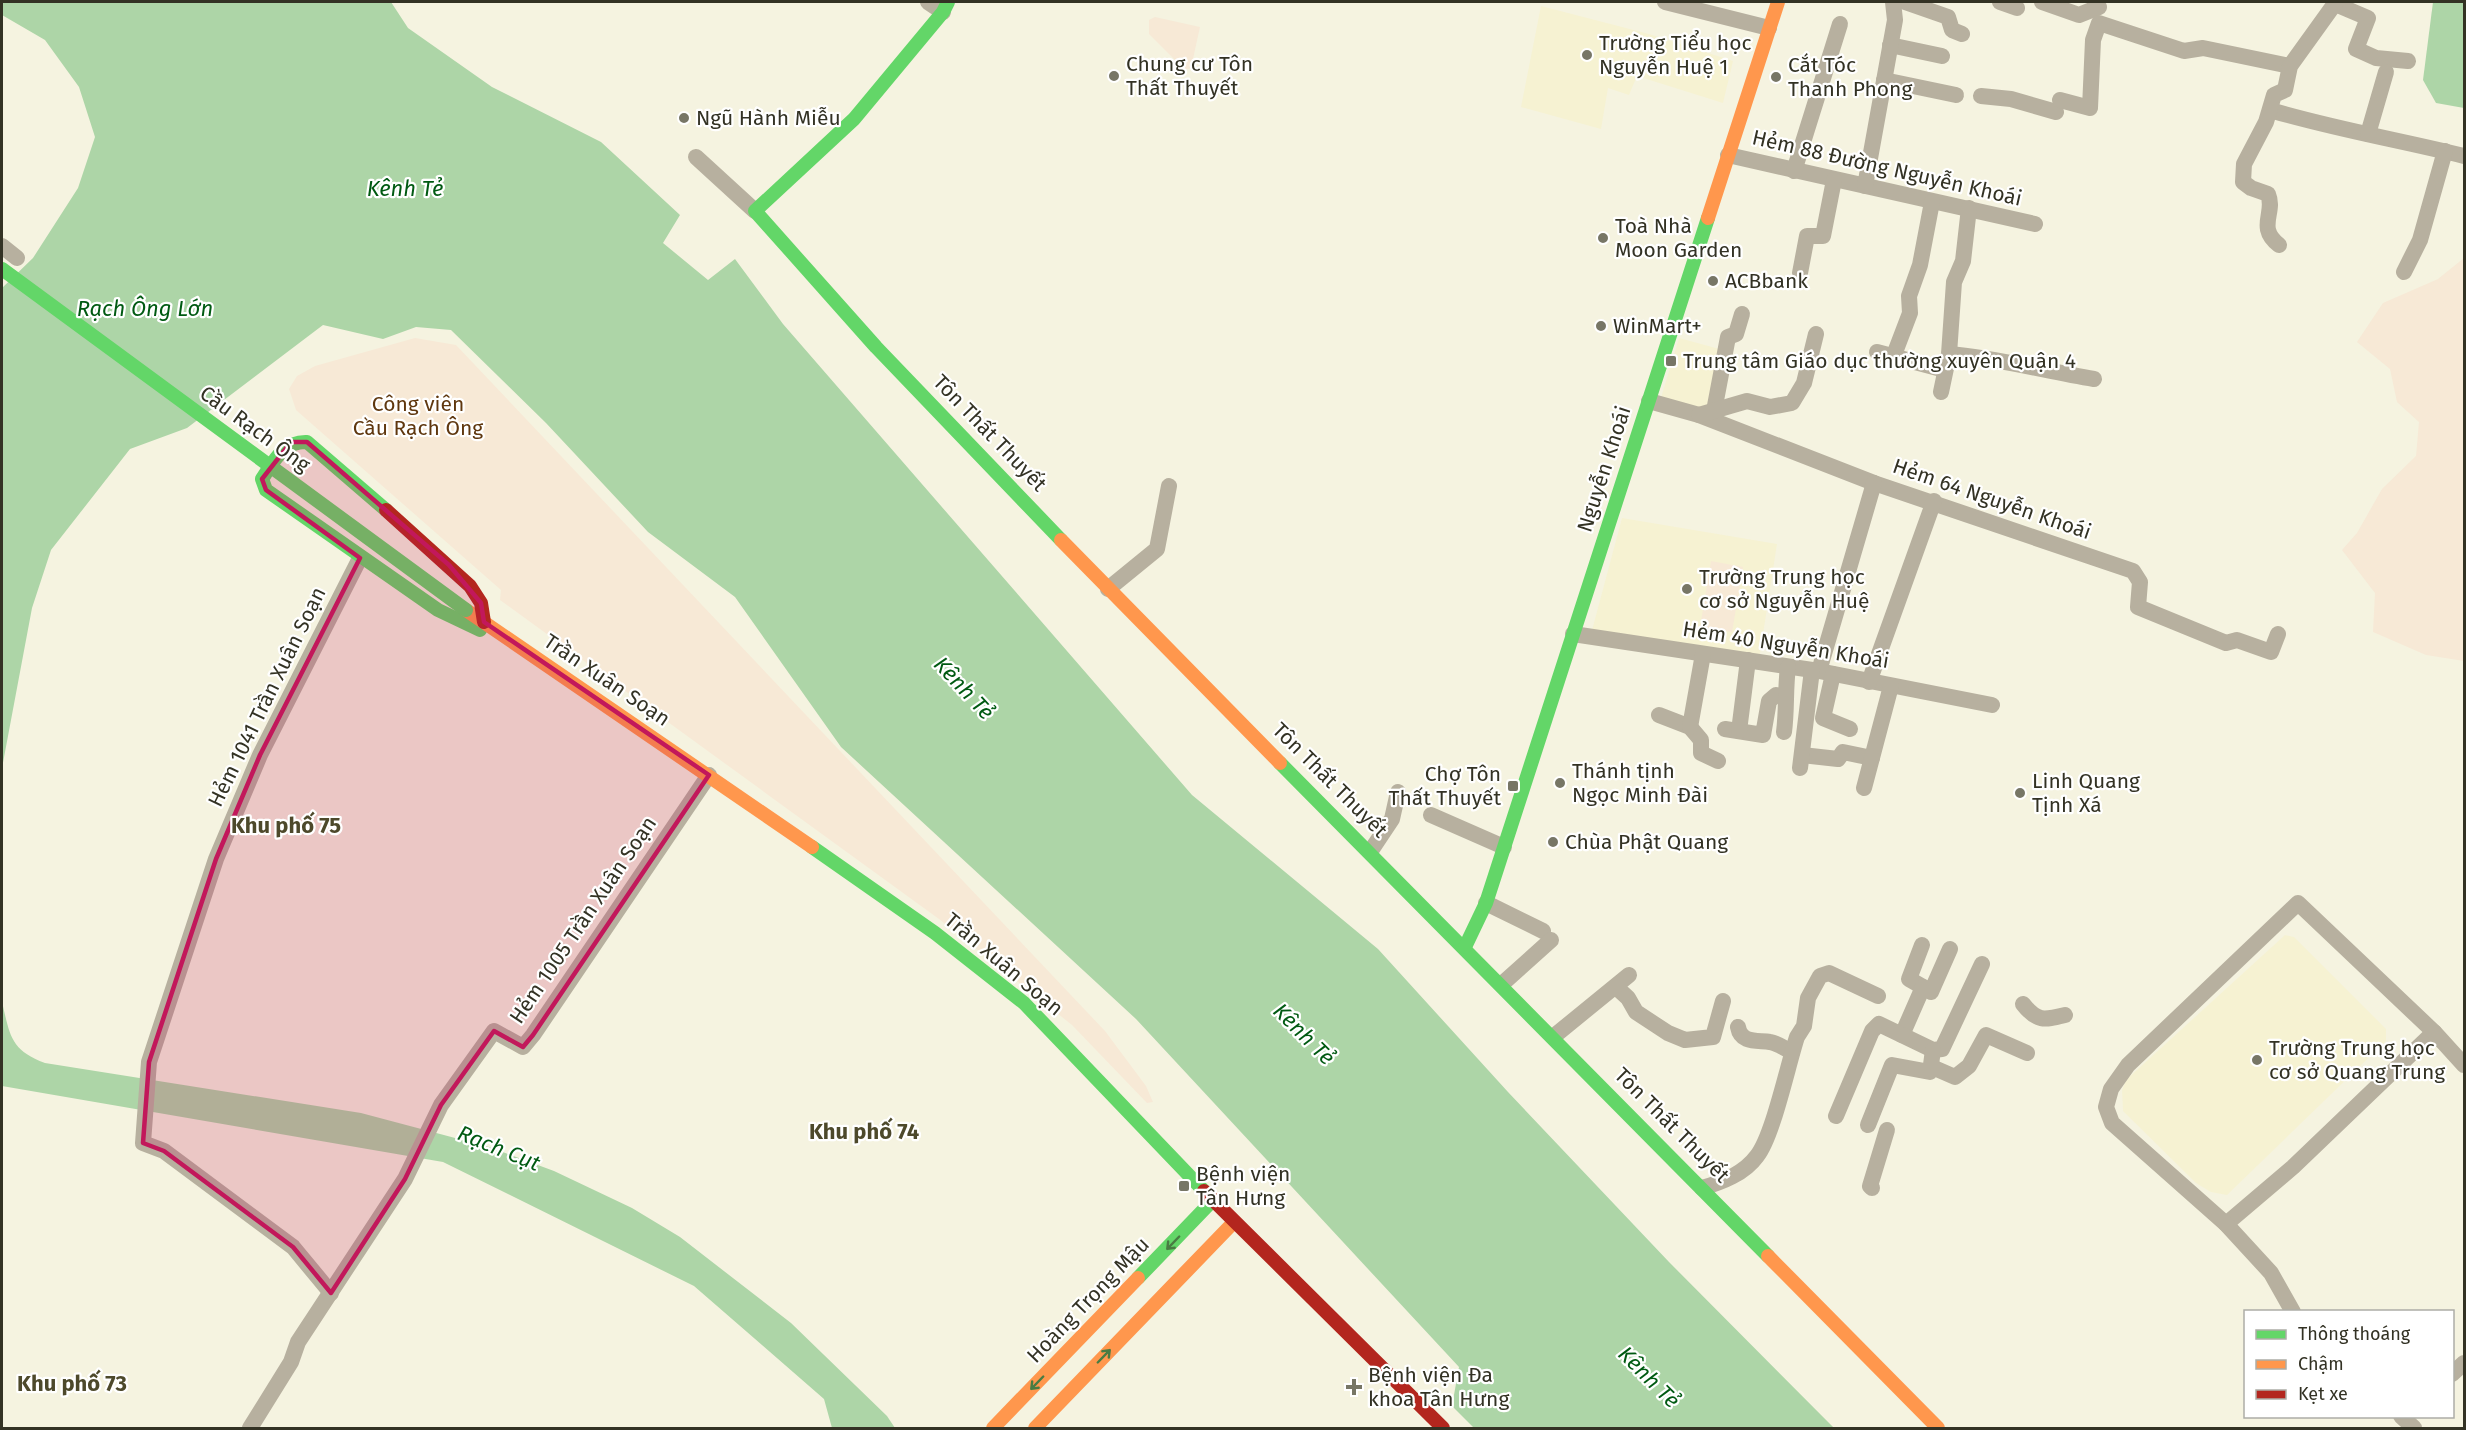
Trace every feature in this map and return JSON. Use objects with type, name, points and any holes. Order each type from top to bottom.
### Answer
[{"type":"main road","name":"Nguyễn Khoái","points":[[1465,947],[1486,903],[1778,2]]},
{"type":"main road","points":[[755,212],[854,119],[946,7]]},
{"type":"main road","name":"Tôn Thất Thuyết","points":[[755,212],[868,339],[1108,589],[1502,984],[1938,1428]]},
{"type":"main road","name":"Cầu Rạch Ông","points":[[2,269],[484,622]]},
{"type":"main road","name":"Trần Xuân Soạn","points":[[500,633],[478,630],[455,620],[360,558],[266,490],[262,479],[284,448],[291,442],[308,442],[426,544],[470,586],[480,603],[484,622],[709,775],[935,933],[1024,1003],[1234,1222],[1443,1428]]},
{"type":"main road","name":"Hoàng Trọng Mậu","points":[[993,1428],[1213,1200]]},
{"type":"main road","points":[[1035,1428],[1234,1222]]},
{"type":"street","points":[[928,2],[946,7]]},
{"type":"street","points":[[1665,2],[1769,28]]},
{"type":"street","points":[[1865,186],[1895,20],[1893,2]]},
{"type":"street","points":[[1905,2],[1948,17],[1952,30],[1962,34]]},
{"type":"street","points":[[2000,2],[2017,8]]},
{"type":"street","points":[[2042,2],[2079,15],[2099,15],[2184,51],[2202,48],[2290,66]]},
{"type":"street","points":[[2279,245],[2272,238],[2266,226],[2270,200],[2268,194],[2251,188],[2243,182],[2242,176],[2244,164],[2266,122],[2274,95],[2285,90],[2290,66],[2336,3],[2368,18],[2356,49],[2376,58],[2408,61]]},
{"type":"street","points":[[1981,96],[2090,108],[2093,40],[2099,15]]},
{"type":"street","points":[[1794,171],[1840,24]]},
{"type":"street","points":[[1890,45],[1942,56]]},
{"type":"street","points":[[2368,134],[2386,72]]},
{"type":"street","points":[[1884,80],[1956,96]]},
{"type":"street","points":[[2270,110],[2322,126],[2464,156]]},
{"type":"street","points":[[2404,272],[2420,240],[2445,151]]},
{"type":"street","name":"Hẻm 88 Đường Nguyễn Khoái","points":[[1728,155],[2035,224]]},
{"type":"street","name":"Tôn Thất Thuyết","points":[[696,157],[755,212]]},
{"type":"street","points":[[1800,273],[1807,236],[1823,236],[1834,180]]},
{"type":"street","points":[[1932,202],[1927,235],[1909,296],[1911,313],[1886,354],[1947,362],[1982,357],[2026,368],[2094,379]]},
{"type":"street","points":[[1941,392],[1947,362],[1954,282],[1963,261],[1970,208]]},
{"type":"street","points":[[2,246],[17,258]]},
{"type":"street","points":[[1707,413],[1728,337],[1737,334],[1742,314]]},
{"type":"street","points":[[1707,413],[1746,401],[1770,407],[1792,403],[1804,383],[1816,334]]},
{"type":"street","name":"Hẻm 64 Nguyễn Khoái","points":[[1649,401],[1707,413],[1874,483],[1934,501],[2133,571],[2140,582],[2138,607],[2226,643],[2236,640],[2271,652],[2278,634]]},
{"type":"street","points":[[1872,758],[1843,752],[1838,759],[1801,761],[1821,672],[1874,483]]},
{"type":"street","points":[[1108,589],[1157,549],[1168,486]]},
{"type":"street","points":[[1869,682],[1934,501]]},
{"type":"street","name":"Hẻm 1041 Trần Xuân Soạn","points":[[331,1293],[293,1247],[164,1151],[143,1143],[148,1062],[221,849],[260,755],[360,558]]},
{"type":"street","name":"Hẻm 40 Nguyễn Khoái","points":[[1573,634],[1821,672],[1992,705]]},
{"type":"street","points":[[1690,727],[1703,654]]},
{"type":"street","points":[[1748,660],[1732,730],[1762,735],[1769,701],[1776,695],[1785,697]]},
{"type":"street","points":[[1784,732],[1788,703],[1785,697],[1788,667]]},
{"type":"street","points":[[1821,672],[1823,718],[1850,729]]},
{"type":"street","points":[[1864,788],[1891,686]]},
{"type":"street","points":[[1659,715],[1690,727],[1701,740],[1701,753],[1718,761]]},
{"type":"street","name":"Hẻm 1005 Trần Xuân Soạn","points":[[331,1293],[405,1179],[441,1105],[494,1031],[523,1047],[709,775]]},
{"type":"street","points":[[1370,852],[1392,819],[1398,792]]},
{"type":"street","points":[[1431,815],[1504,847]]},
{"type":"street","points":[[1486,903],[1547,935],[1502,984]]},
{"type":"street","points":[[2292,1310],[2271,1273],[2226,1224],[2112,1122],[2106,1107],[2111,1089],[2128,1065],[2298,903],[2434,1032],[2464,1065]]},
{"type":"street","points":[[1922,945],[1909,979],[1931,992],[1950,949]]},
{"type":"street","points":[[1868,1125],[1892,1065],[1930,1072],[1932,1059],[1942,1049],[1982,964]]},
{"type":"street","points":[[1702,1188],[1726,1180],[1757,1157],[1767,1140],[1792,1052],[1804,1026],[1808,998],[1820,976],[1829,973],[1878,996]]},
{"type":"street","points":[[1553,1037],[1629,975]]},
{"type":"street","points":[[1616,987],[1648,1023],[1685,1040],[1713,1037],[1723,1001]]},
{"type":"street","points":[[1902,1035],[1923,987]]},
{"type":"street","points":[[2023,1004],[2032,1016],[2042,1019],[2065,1015]]},
{"type":"street","points":[[1836,1116],[1872,1031],[1879,1024],[1902,1035],[1955,1077],[1969,1066],[1986,1035],[2027,1053]]},
{"type":"street","points":[[1738,1027],[1745,1038],[1756,1042],[1770,1042],[1792,1052]]},
{"type":"street","points":[[2226,1224],[2293,1167],[2434,1032]]},
{"type":"street","points":[[1872,1188],[1870,1186],[1873,1171],[1887,1130]]},
{"type":"street","points":[[250,1428],[291,1362],[298,1342],[331,1293]]},
{"type":"highlighted area","points":[[291,442],[307,442],[449,565],[481,603],[484,622],[709,775],[523,1047],[494,1031],[441,1105],[405,1179],[331,1293],[293,1247],[164,1151],[143,1143],[149,1062],[216,859],[260,755],[360,558],[266,490],[262,479]]},
{"type":"shaded area","name":"Trường Tiểu học Nguyễn Huệ 1","points":[[1541,6],[1649,34],[1733,61],[1723,103],[1637,76],[1629,95],[1608,88],[1601,129],[1521,107]]},
{"type":"shaded area","points":[[1679,338],[1723,350],[1709,410],[1660,401]]},
{"type":"shaded area","name":"Trường Trung học cơ sở Nguyễn Huệ","points":[[1622,518],[1777,544],[1759,660],[1591,634]]},
{"type":"shaded area","name":"Trường Trung học cơ sở Quang Trung","points":[[2285,935],[2294,937],[2386,1029],[2386,1041],[2227,1195],[2211,1192],[2196,1183],[2123,1111],[2122,1090],[2126,1080]]},
{"type":"green space","points":[[1155,17],[1200,27],[1191,68],[1185,70],[1149,34],[1149,20]]},
{"type":"green space","points":[[2464,258],[2464,661],[2426,655],[2373,632],[2375,593],[2342,550],[2357,533],[2382,489],[2416,456],[2419,422],[2397,402],[2390,369],[2357,342],[2383,303],[2438,279]]},
{"type":"green space","name":"Công viên Cầu Rạch Ông","points":[[415,338],[456,345],[1105,1031],[1146,1086],[1153,1102],[1147,1103],[1072,1025],[939,919],[500,600],[501,590],[296,410],[289,389],[297,376],[315,366]]},
{"type":"green space","points":[[1711,561],[1743,567],[1732,632],[1700,627]]},
{"type":"water","name":"Kênh Tẻ","points":[[2,2],[391,2],[408,28],[492,87],[601,142],[680,215],[663,243],[708,280],[735,259],[783,324],[1192,795],[1378,949],[1508,1092],[1669,1262],[1834,1428],[1474,1428],[1452,1406],[1459,1367],[1136,1019],[841,747],[735,597],[648,532],[546,423],[451,330],[416,327],[383,339],[323,325],[187,428],[130,449],[51,550],[32,608],[2,768],[2,288],[33,258],[78,188],[95,137],[79,87],[45,40],[2,15]]},
{"type":"water","points":[[2433,2],[2464,2],[2464,108],[2436,103],[2423,80]]},
{"type":"water","points":[[2,1002],[13,1040],[25,1053],[45,1063],[361,1113],[489,1147],[554,1171],[632,1208],[680,1237],[791,1323],[887,1416],[895,1428],[832,1428],[824,1399],[694,1286],[443,1162],[2,1086]]},
{"type":"traffic: fast","points":[[948,2],[943,12],[854,119],[755,211],[876,347],[1061,540]]},
{"type":"traffic: fast","points":[[1465,947],[1486,903],[1708,218]]},
{"type":"traffic: fast","points":[[2,269],[466,610]]},
{"type":"traffic: fast","points":[[386,510],[307,442],[292,445],[280,453],[262,479],[266,490],[438,610],[480,630]]},
{"type":"traffic: fast","points":[[1280,763],[1768,1256]]},
{"type":"traffic: fast","points":[[812,847],[935,933],[1024,1003],[1204,1191]]},
{"type":"traffic: fast","points":[[1138,1278],[1213,1200]]},
{"type":"traffic: slow","points":[[1708,218],[1778,2]]},
{"type":"traffic: slow","points":[[1061,540],[1280,763]]},
{"type":"traffic: slow","points":[[466,610],[812,847]]},
{"type":"traffic: slow","points":[[1035,1428],[1234,1222]]},
{"type":"traffic: slow","points":[[1768,1256],[1938,1428]]},
{"type":"traffic: slow","points":[[993,1428],[1138,1278]]},
{"type":"traffic: jam","points":[[386,510],[470,586],[481,603],[484,622]]},
{"type":"traffic: jam","points":[[1204,1191],[1443,1428]]},
{"type":"place","name":"Trường Tiểu học Nguyễn Huệ 1","points":[[1587,55]]},
{"type":"place","name":"Chung cư Tôn Thất Thuyết","points":[[1114,76]]},
{"type":"place","name":"Cắt Tóc Thanh Phong","points":[[1776,77]]},
{"type":"place","name":"Ngũ Hành Miễu","points":[[684,118]]},
{"type":"place","name":"Toà Nhà Moon Garden","points":[[1603,238]]},
{"type":"place","name":"ACBbank","points":[[1713,281]]},
{"type":"place","name":"WinMart+","points":[[1601,326]]},
{"type":"place","name":"Trung tâm Giáo dục thường xuyên Quận 4","points":[[1671,361]]},
{"type":"place","name":"Trường Trung học cơ sở Nguyễn Huệ","points":[[1687,589]]},
{"type":"place","name":"Thánh tịnh Ngọc Minh Đài","points":[[1560,783]]},
{"type":"place","name":"Chợ Tôn Thất Thuyết","points":[[1513,786]]},
{"type":"place","name":"Linh Quang Tịnh Xá","points":[[2020,793]]},
{"type":"place","name":"Chùa Phật Quang","points":[[1553,842]]},
{"type":"place","name":"Trường Trung học cơ sở Quang Trung","points":[[2257,1060]]},
{"type":"place","name":"Bệnh viện Tân Hưng","points":[[1184,1186]]},
{"type":"place","name":"Bệnh viện Đa khoa Tân Hưng","points":[[1354,1387]]},
{"type":"district","name":"Khu phố 75","points":[[286,825]]},
{"type":"district","name":"Khu phố 74","points":[[864,1131]]},
{"type":"district","name":"Khu phố 73","points":[[72,1383]]},
{"type":"water label","name":"Rạch Ông Lớn","points":[[145,308]]},
{"type":"water label","name":"Rạch Cụt","points":[[499,1148]]}]
